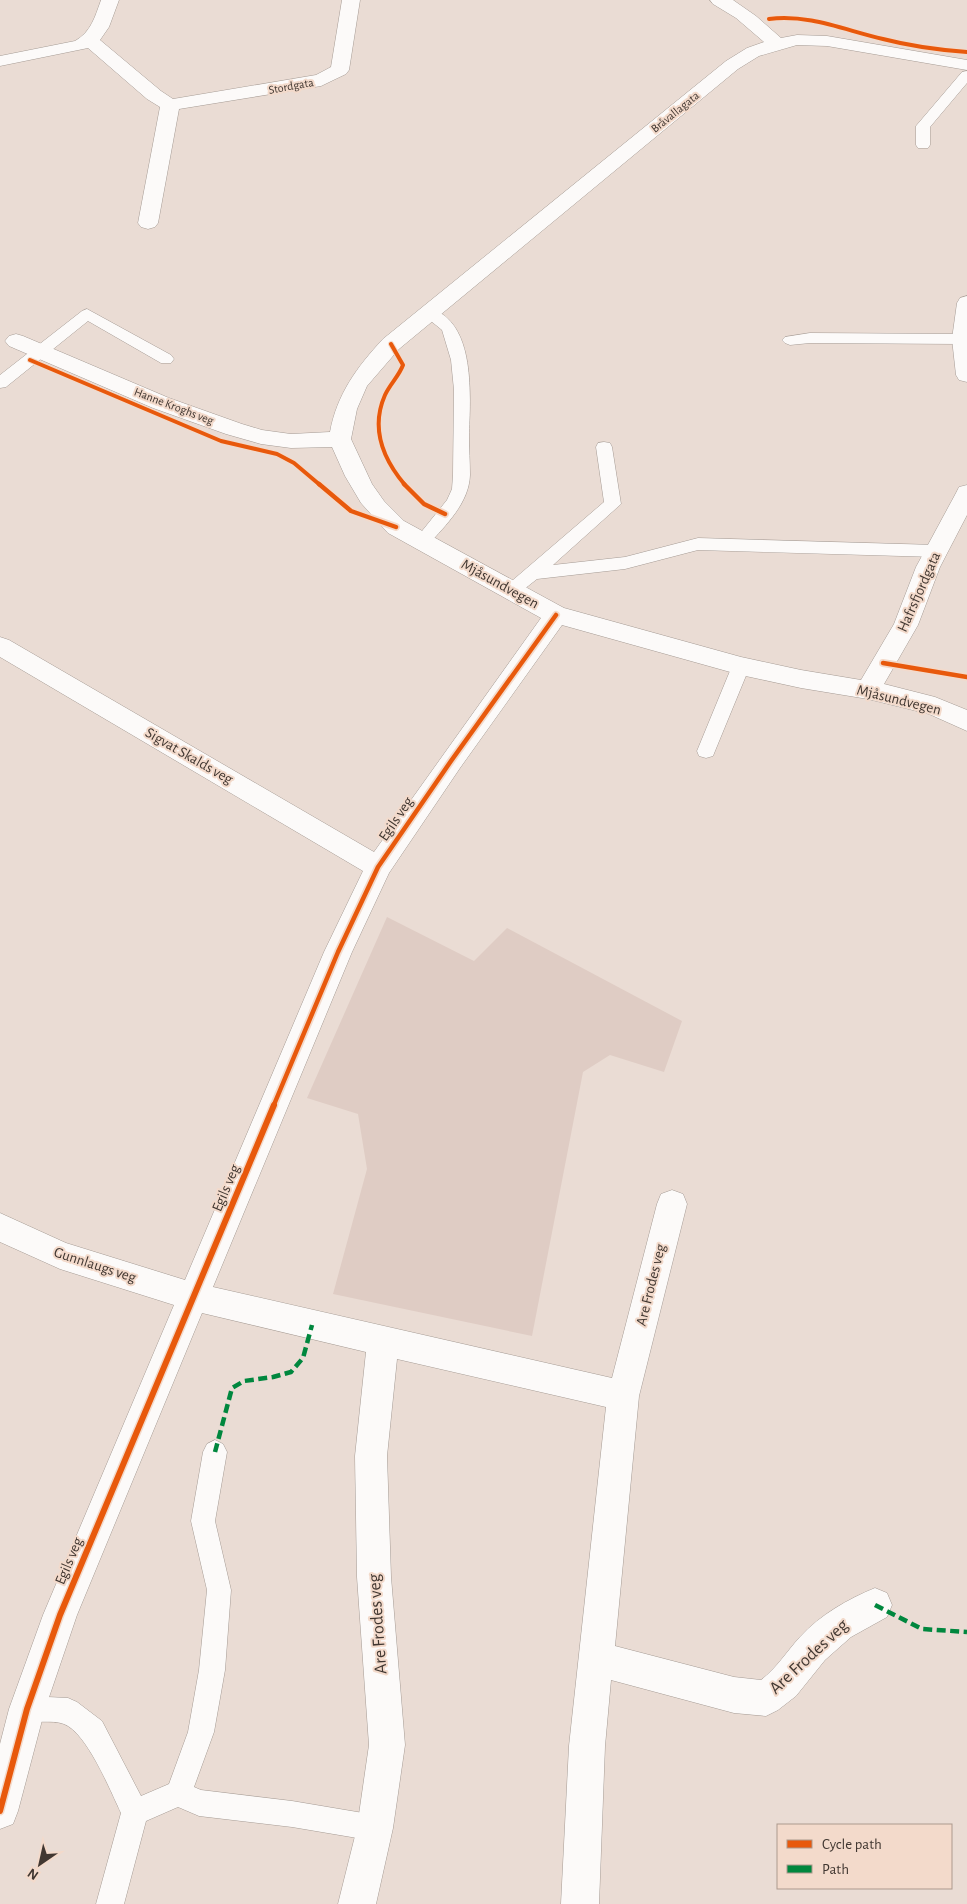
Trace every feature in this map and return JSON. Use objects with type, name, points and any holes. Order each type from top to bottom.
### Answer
[{"type":"street","points":[[0,61],[80,44],[90,40],[98,32],[110,0]]},
{"type":"street","name":"Stordgata","points":[[170,104],[320,80],[340,70],[351,0]]},
{"type":"street","points":[[719,0],[754,22],[777,44]]},
{"type":"street","points":[[90,40],[154,95],[170,104],[148,223]]},
{"type":"street","name":"Bråvallagata","points":[[340,439],[344,412],[353,390],[370,364],[429,313],[732,65],[753,52],[797,40],[827,41],[967,65]]},
{"type":"street","points":[[967,303],[962,322],[961,339],[967,375]]},
{"type":"street","name":"Hanne Kroghs veg","points":[[16,341],[162,403],[261,437],[291,441],[340,439]]},
{"type":"street","name":"Mjåsundvegen","points":[[340,439],[356,479],[378,511],[396,527],[556,615],[741,666],[801,680],[868,690],[935,706],[967,721]]},
{"type":"street","name":"Hafrsfjordgata","points":[[868,690],[906,624],[936,552],[967,492]]},
{"type":"street","name":"Egils veg","points":[[0,1811],[27,1709],[60,1615],[338,952],[378,867],[451,761],[556,615]]},
{"type":"street","name":"Sigvat Skalds veg","points":[[0,646],[378,867]]},
{"type":"street","name":"Are Frodes veg","points":[[580,1904],[587,1746],[623,1396],[672,1204]]},
{"type":"street","name":"Gunnlaugs veg","points":[[0,1227],[4,1231],[60,1255],[194,1297]]},
{"type":"street","points":[[194,1297],[623,1396]]},
{"type":"street","name":"Are Frodes veg","points":[[357,1904],[375,1828],[387,1745],[374,1578],[371,1456],[383,1341]]},
{"type":"street","name":"Are Frodes veg","points":[[596,1659],[734,1696],[766,1698],[784,1684],[813,1648],[839,1625],[874,1605]]},
{"type":"lane","points":[[923,145],[923,126],[967,75]]},
{"type":"lane","points":[[422,541],[444,514],[460,488],[461,390],[458,354],[451,332],[441,320],[429,313]]},
{"type":"lane","points":[[0,383],[87,314],[166,360]]},
{"type":"lane","points":[[790,340],[820,338],[961,339]]},
{"type":"lane","points":[[512,590],[613,504],[604,447]]},
{"type":"lane","points":[[532,573],[625,563],[698,544],[936,552]]},
{"type":"lane","points":[[706,751],[741,666]]},
{"type":"lane","points":[[179,1794],[201,1732],[212,1670],[219,1590],[203,1521],[215,1452]]},
{"type":"lane","points":[[27,1709],[68,1710],[93,1730],[135,1812],[110,1904]]},
{"type":"lane","points":[[135,1812],[179,1794],[199,1803],[292,1814],[375,1828]]},
{"type":"shaded area","points":[[387,917],[474,961],[507,928],[682,1021],[664,1072],[610,1055],[583,1072],[532,1336],[333,1294],[367,1169],[358,1114],[307,1098]]},
{"type":"marked path","points":[[215,1452],[232,1388],[244,1381],[273,1377],[291,1372],[303,1358],[312,1325]]},
{"type":"marked path","points":[[875,1605],[922,1629],[967,1632]]},
{"type":"cycle path","points":[[769,19],[783,17],[809,19],[896,42],[967,52]]},
{"type":"cycle path","points":[[391,344],[403,365],[386,394],[380,411],[378,424],[381,447],[392,468],[412,492],[429,507],[445,514]]},
{"type":"cycle path","points":[[30,360],[221,441],[277,454],[294,463],[351,511],[396,527]]},
{"type":"cycle path","points":[[0,1811],[27,1709],[60,1615],[338,952],[378,867],[451,761],[556,615]]},
{"type":"cycle path","points":[[883,663],[967,677]]}]
